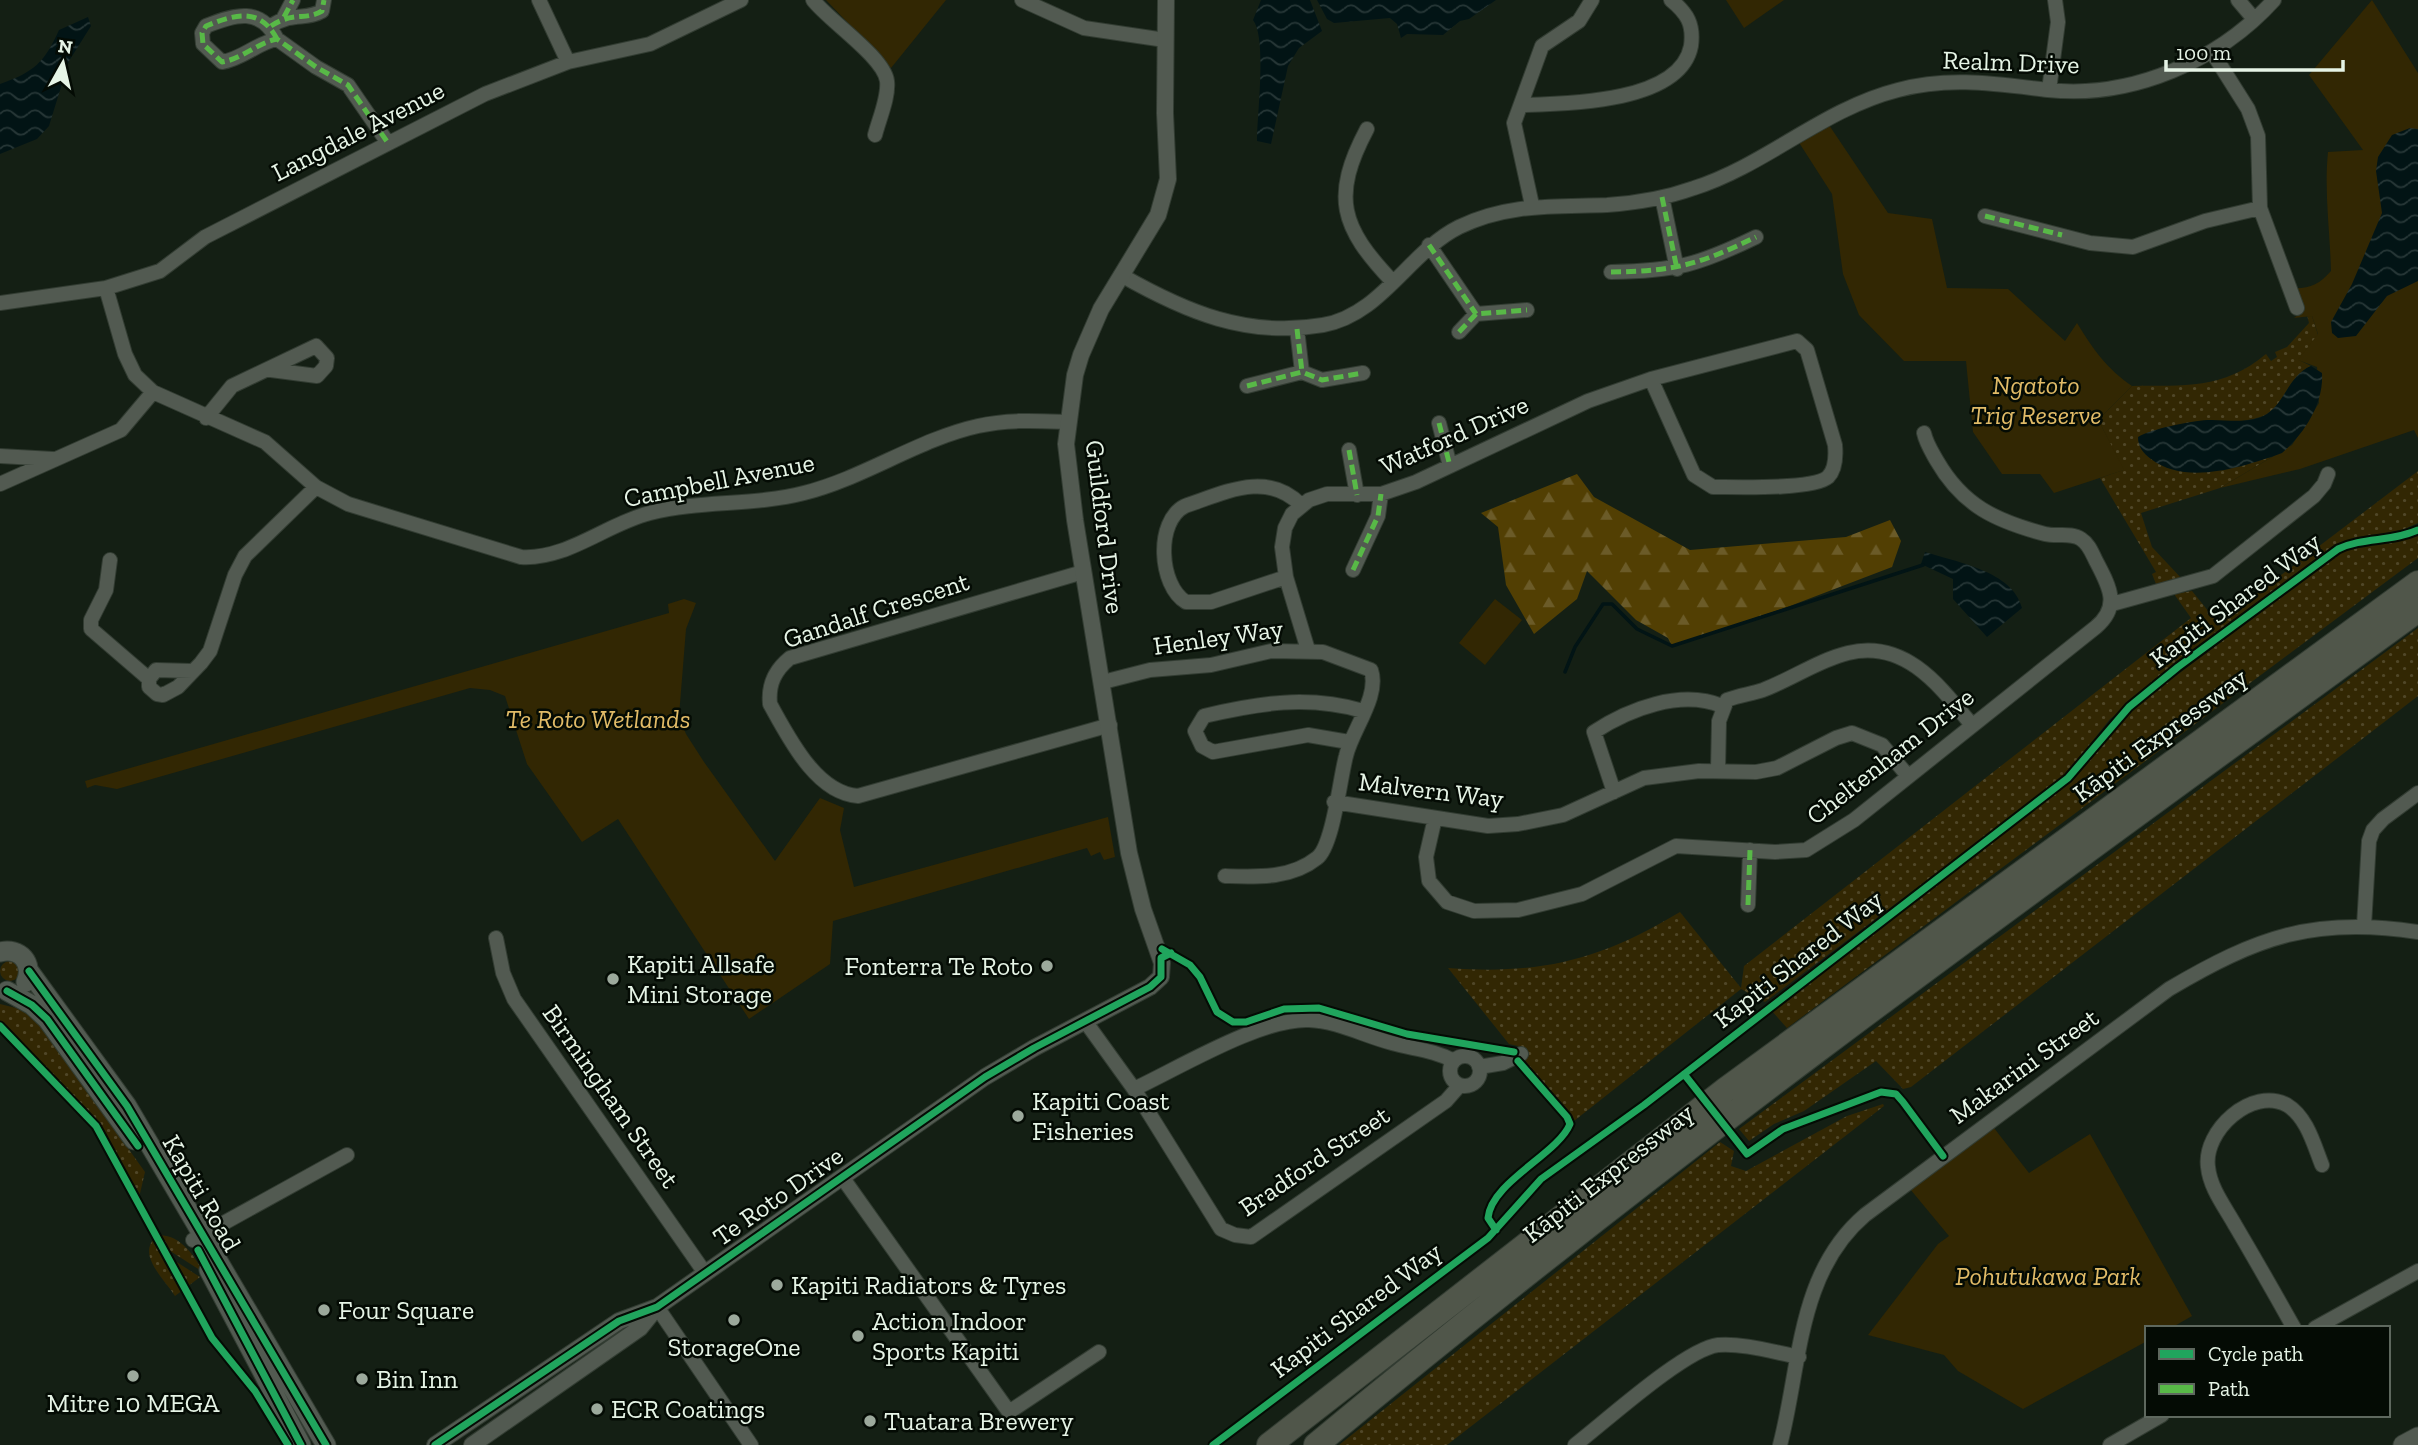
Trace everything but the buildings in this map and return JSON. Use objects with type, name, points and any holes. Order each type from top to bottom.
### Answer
[{"type":"highway","name":"Kāpiti Expressway","points":[[1268,1445],[1746,1074],[2418,583]]},
{"type":"highway","name":"Kāpiti Expressway","points":[[1315,1445],[1472,1315],[1740,1109],[2418,610]]},
{"type":"main road","name":"Kapiti Road","points":[[0,952],[12,951],[20,954],[29,971],[127,1106],[198,1238],[301,1445]]},
{"type":"main road","points":[[4,991],[23,986],[29,971]]},
{"type":"main road","name":"Kapiti Road","points":[[4,991],[32,1005],[47,1019],[128,1132],[198,1238],[326,1445]]},
{"type":"main road","points":[[127,1106],[128,1132]]},
{"type":"main road","points":[[2403,1445],[2418,1437]]},
{"type":"street","points":[[293,0],[274,33],[234,60],[222,62],[203,44],[202,33],[206,26],[236,16],[254,17],[274,33],[316,67],[348,85],[388,144]]},
{"type":"street","points":[[284,17],[316,15],[322,10],[324,0]]},
{"type":"street","points":[[539,0],[568,62]]},
{"type":"street","name":"Langdale Avenue","points":[[0,303],[106,288],[160,271],[205,237],[494,90],[568,62],[650,44],[741,0]]},
{"type":"street","points":[[813,0],[822,12],[844,27],[884,71],[887,89],[875,135]]},
{"type":"street","points":[[1021,0],[1084,28],[1165,40]]},
{"type":"street","name":"Guildford Drive","points":[[1150,988],[1161,977],[1162,963],[1143,909],[1129,853],[1067,466],[1075,375],[1082,355],[1101,309],[1158,215],[1168,179],[1166,0]]},
{"type":"street","points":[[1532,205],[1514,131],[1542,46],[1579,21],[1592,0]]},
{"type":"street","points":[[1522,105],[1592,103],[1656,84],[1677,71],[1689,52],[1692,26],[1685,13],[1671,0]]},
{"type":"street","points":[[2049,90],[2058,22],[2055,0]]},
{"type":"street","points":[[2238,0],[2254,19]]},
{"type":"street","name":"Realm Drive","points":[[1121,275],[1178,307],[1205,317],[1259,329],[1297,329],[1328,325],[1357,313],[1375,300],[1429,245],[1482,217],[1532,205],[1606,205],[1662,197],[1714,181],[1840,110],[1900,89],[1961,81],[2049,90],[2082,91],[2120,86],[2182,67],[2212,52],[2274,0]]},
{"type":"street","points":[[2212,52],[2248,109],[2258,136],[2260,208],[2297,308]]},
{"type":"street","points":[[1367,129],[1348,173],[1347,217],[1354,237],[1392,281]]},
{"type":"street","points":[[1662,197],[1677,269]]},
{"type":"street","points":[[1984,216],[2090,243],[2133,247],[2205,220],[2260,208]]},
{"type":"street","points":[[1611,272],[1677,269],[1714,257],[1755,237]]},
{"type":"street","points":[[1429,245],[1476,314]]},
{"type":"street","name":"Campbell Avenue","points":[[106,288],[125,354],[135,375],[153,393],[265,442],[316,487],[348,504],[505,554],[537,558],[550,556],[624,521],[651,512],[803,494],[881,467],[977,426],[1009,421],[1069,422]]},
{"type":"street","points":[[1459,332],[1476,314],[1527,310]]},
{"type":"street","points":[[1297,329],[1302,372]]},
{"type":"street","name":"Watford Drive","points":[[1301,505],[1317,496],[1381,494],[1450,466],[1588,401],[1651,379],[1797,341],[1807,350],[1833,436],[1836,457],[1833,469],[1823,480],[1802,484],[1708,485],[1694,475],[1651,379]]},
{"type":"street","points":[[206,418],[232,386],[271,370]]},
{"type":"street","points":[[1247,386],[1302,372],[1322,380],[1363,373]]},
{"type":"street","points":[[0,484],[121,430],[153,393]]},
{"type":"street","points":[[1439,423],[1450,466]]},
{"type":"street","points":[[1924,432],[1925,440],[1946,477],[1967,502],[2047,535],[2075,536],[2086,543],[2109,584],[2112,604],[2213,576],[2315,496],[2325,484],[2328,474]]},
{"type":"street","points":[[1349,450],[1357,495]]},
{"type":"street","points":[[0,456],[55,459]]},
{"type":"street","points":[[1286,577],[1203,604],[1186,602],[1173,589],[1166,558],[1167,528],[1176,510],[1252,485],[1286,492],[1301,505],[1284,528],[1282,547],[1286,577],[1308,650]]},
{"type":"street","points":[[110,560],[106,590],[91,620],[91,629],[149,678],[152,690],[163,695],[178,687],[209,651],[235,575],[245,556],[316,487]]},
{"type":"street","points":[[1353,570],[1378,516],[1381,494]]},
{"type":"street","name":"Gandalf Crescent","points":[[1083,572],[790,657],[775,673],[769,693],[770,704],[820,781],[839,792],[858,796],[1110,725]]},
{"type":"street","name":"Cheltenham Drive","points":[[1435,818],[1426,857],[1429,881],[1447,902],[1474,912],[1518,910],[1582,894],[1676,846],[1806,850],[1831,837],[2096,627],[2105,619],[2112,604]]},
{"type":"street","name":"Henley Way","points":[[1103,682],[1150,670],[1211,665],[1253,653],[1308,650],[1355,662],[1371,670],[1373,677],[1363,711]]},
{"type":"street","points":[[1717,771],[1718,721],[1722,706],[1727,700],[1761,691],[1833,659],[1858,652],[1886,654],[1918,666],[1941,687],[1971,724]]},
{"type":"street","points":[[149,678],[156,670],[192,671]]},
{"type":"street","points":[[1614,792],[1594,732],[1639,708],[1704,700],[1722,706]]},
{"type":"street","points":[[1225,876],[1259,877],[1295,872],[1320,856],[1329,840],[1334,803],[1349,742],[1363,711],[1309,701],[1268,702],[1204,716],[1195,731],[1202,746],[1213,752],[1308,735],[1349,742]]},
{"type":"street","name":"Malvern Way","points":[[1334,803],[1488,827],[1518,824],[1563,815],[1644,778],[1717,771],[1756,772],[1777,768],[1836,737],[1853,733],[1882,745],[1908,776]]},
{"type":"street","points":[[2364,926],[2369,841],[2373,830],[2418,793]]},
{"type":"street","points":[[1748,905],[1750,850]]},
{"type":"street","name":"Makarini Street","points":[[1780,1445],[1809,1300],[1821,1270],[1841,1239],[1865,1215],[2169,989],[2213,963],[2286,934],[2319,928],[2364,926],[2418,932]]},
{"type":"street","name":"Birmingham Street","points":[[496,937],[503,973],[514,999],[705,1273]]},
{"type":"street","name":"Te Roto Drive","points":[[472,1445],[640,1328],[657,1307],[985,1077],[1150,988]]},
{"type":"street","points":[[1134,1089],[1264,1028],[1296,1020],[1322,1021],[1392,1043],[1440,1053],[1454,1060],[1469,1057],[1479,1067]]},
{"type":"street","name":"Bradford Street","points":[[1085,1021],[1134,1089],[1221,1229],[1235,1235],[1251,1237],[1446,1101],[1460,1085],[1474,1083],[1479,1067],[1503,1063],[1521,1054]]},
{"type":"street","points":[[1454,1060],[1450,1076],[1460,1085]]},
{"type":"street","points":[[2293,1326],[2213,1185],[2207,1157],[2218,1132],[2235,1114],[2252,1105],[2273,1101],[2286,1104],[2296,1112],[2311,1136],[2322,1165]]},
{"type":"street","points":[[198,1238],[347,1155]]},
{"type":"street","points":[[842,1177],[1009,1412],[1099,1352]]},
{"type":"street","points":[[2319,1326],[2418,1271]]},
{"type":"street","points":[[657,1307],[751,1445]]},
{"type":"street","name":"Te Roto Drive","points":[[435,1445],[629,1314],[657,1307]]},
{"type":"street","points":[[1575,1445],[1687,1359],[1709,1347],[1732,1346],[1799,1356]]},
{"type":"street","points":[[517,1390],[528,1405]]},
{"type":"street","points":[[2110,1445],[2159,1417]]},
{"type":"green space","points":[[826,0],[946,0],[891,68]]},
{"type":"green space","points":[[1726,0],[1784,0],[1744,28]]},
{"type":"green space","points":[[2372,0],[2418,73],[2418,438],[2414,430],[2300,469],[2220,488],[2292,445],[2319,403],[2317,367],[2298,360],[2318,334],[2312,316],[2294,318],[2304,310],[2291,288],[2313,285],[2331,271],[2327,197],[2328,152],[2363,150],[2309,75]]},
{"type":"green space","name":"Ngatoto Trig Reserve","points":[[1829,125],[1888,213],[1932,219],[1947,288],[2008,289],[2065,341],[2077,323],[2101,358],[2132,386],[2101,417],[2100,423],[2124,470],[2054,493],[2040,474],[2002,474],[1973,432],[1966,361],[1904,361],[1859,315],[1843,274],[1832,194],[1798,141]]},
{"type":"green space","points":[[2307,315],[2312,316],[2318,335],[2299,360],[2311,366],[2292,382],[2267,414],[2233,422],[2163,428],[2233,466],[2272,457],[2220,488],[2141,513],[2152,547],[2182,579],[2156,584],[2152,574],[2156,572],[2100,478],[2123,470],[2100,423],[2101,417],[2132,386],[2202,383],[2234,374],[2266,354],[2271,361],[2277,357],[2275,352],[2287,347],[2309,323]]},
{"type":"green space","points":[[2418,471],[2418,523],[2402,530],[2344,541],[2110,719],[2063,778],[1765,1002],[1741,989],[1574,1121],[1527,1064],[1518,1046],[1509,1044],[1448,968],[1512,969],[1569,961],[1623,942],[1680,912],[1741,988],[1744,966],[2191,618],[2174,594],[2192,591],[2218,623]]},
{"type":"green space","points":[[1577,474],[1594,497],[1690,550],[1846,537],[1890,520],[1901,541],[1892,567],[1790,606],[1672,646],[1668,638],[1636,620],[1587,571],[1577,599],[1534,634],[1506,585],[1498,527],[1481,513]]},
{"type":"green space","points":[[2418,534],[2418,558],[1787,1028],[1771,1010],[2071,780],[2132,709],[2340,552]]},
{"type":"green space","name":"Te Roto Wetlands","points":[[684,599],[696,603],[686,629],[679,716],[686,734],[704,762],[775,861],[820,798],[844,808],[840,830],[854,887],[1108,817],[1115,857],[1104,860],[1100,852],[1091,856],[1087,848],[833,921],[830,964],[749,1019],[618,819],[582,842],[527,764],[505,696],[490,690],[470,688],[117,789],[95,785],[87,788],[85,781],[669,613],[668,604]]},
{"type":"green space","points":[[1495,599],[1522,620],[1485,665],[1459,643]]},
{"type":"green space","points":[[2418,628],[2418,696],[1911,1087],[1903,1089],[1876,1061],[1804,1111],[1774,1124],[1749,1141],[1739,1129]]},
{"type":"green space","points":[[10,961],[17,964],[20,971],[17,978],[10,981],[3,978],[0,971],[3,964]]},
{"type":"green space","points":[[0,1004],[20,1009],[37,1021],[145,1172],[138,1202],[96,1126],[0,1025]]},
{"type":"green space","points":[[1883,1104],[1884,1106],[1447,1445],[1339,1445],[1720,1142],[1734,1151],[1731,1166],[1746,1171],[1847,1116]]},
{"type":"green space","name":"Pohutukawa Park","points":[[1994,1128],[2029,1173],[2090,1134],[2192,1316],[2174,1326],[2145,1326],[2145,1342],[2023,1409],[1958,1371],[1944,1355],[1868,1335],[1938,1244],[1949,1236],[1910,1189]]},
{"type":"green space","points":[[160,1235],[180,1243],[191,1253],[203,1272],[167,1249]]},
{"type":"green space","points":[[154,1239],[183,1290],[175,1296],[151,1260],[150,1246]]},
{"type":"green space","points":[[172,1259],[200,1277],[187,1287]]},
{"type":"water","points":[[1261,0],[1310,0],[1322,31],[1299,48],[1288,66],[1271,144],[1257,141],[1260,43],[1253,20]]},
{"type":"water","points":[[1317,0],[1496,0],[1469,19],[1460,21],[1443,35],[1407,34],[1401,38],[1397,24],[1390,18],[1334,23],[1327,19]]},
{"type":"water","points":[[88,17],[91,26],[69,61],[49,126],[37,139],[0,154],[0,84],[37,65],[59,30]]},
{"type":"water","points":[[2410,128],[2418,129],[2418,281],[2387,296],[2356,336],[2338,338],[2332,333],[2331,322],[2352,284],[2382,213],[2376,171],[2378,157],[2392,135]]},
{"type":"water","points":[[2311,366],[2322,373],[2320,396],[2305,428],[2282,453],[2250,464],[2198,473],[2165,467],[2148,457],[2140,447],[2138,437],[2171,426],[2207,420],[2246,420],[2267,414],[2298,375]]},
{"type":"water","points":[[1925,552],[1967,564],[1996,577],[2017,595],[2022,608],[1987,637],[1953,599],[1953,579],[1921,564]]},
{"type":"waterway","points":[[1565,672],[1575,647],[1603,604],[1612,604],[1637,629],[1672,646],[1923,565]]},
{"type":"marked path","points":[[284,17],[293,0]]},
{"type":"marked path","points":[[271,26],[293,17],[316,14],[322,11],[324,0]]},
{"type":"marked path","points":[[277,39],[263,22],[246,16],[227,18],[206,26],[202,33],[203,44],[222,62],[277,39],[316,67],[348,85],[388,143]]},
{"type":"marked path","points":[[1662,197],[1677,269]]},
{"type":"marked path","points":[[1985,216],[2062,235]]},
{"type":"marked path","points":[[1611,272],[1686,265],[1756,237]]},
{"type":"marked path","points":[[1429,245],[1476,314]]},
{"type":"marked path","points":[[1459,332],[1476,314],[1527,310]]},
{"type":"marked path","points":[[1297,329],[1302,372]]},
{"type":"marked path","points":[[1247,386],[1302,372],[1322,380],[1363,373]]},
{"type":"marked path","points":[[1439,423],[1450,466]]},
{"type":"marked path","points":[[1349,450],[1357,495]]},
{"type":"marked path","points":[[1353,570],[1378,516],[1381,494]]},
{"type":"marked path","points":[[1748,905],[1750,850]]},
{"type":"cycle path","name":"Kapiti Shared Way","points":[[1213,1445],[1488,1238],[1541,1179],[1644,1105],[2068,778],[2129,707],[2178,667],[2338,549],[2418,530]]},
{"type":"cycle path","points":[[1162,949],[1190,965],[1200,977],[1217,1012],[1233,1022],[1246,1022],[1284,1009],[1319,1008],[1407,1034],[1514,1052]]},
{"type":"cycle path","points":[[435,1445],[619,1321],[657,1307],[985,1077],[1150,987],[1161,977],[1161,958],[1171,953]]},
{"type":"cycle path","points":[[29,971],[127,1106],[326,1445]]},
{"type":"cycle path","points":[[7,991],[32,1005],[47,1019],[138,1146]]},
{"type":"cycle path","points":[[0,1026],[96,1126],[212,1338],[255,1391],[288,1445]]},
{"type":"cycle path","points":[[1496,1230],[1488,1218],[1500,1192],[1553,1146],[1570,1124],[1567,1117],[1518,1061]]},
{"type":"cycle path","points":[[1684,1074],[1747,1154],[1783,1129],[1881,1092],[1896,1094],[1943,1156]]},
{"type":"cycle path","points":[[198,1250],[301,1445]]},
{"type":"place","name":"Fonterra Te Roto","points":[[1047,966]]},
{"type":"place","name":"Kapiti Allsafe Mini Storage","points":[[613,979]]},
{"type":"place","name":"Kapiti Coast Fisheries","points":[[1018,1116]]},
{"type":"place","name":"Kapiti Radiators & Tyres","points":[[777,1285]]},
{"type":"place","name":"Four Square","points":[[324,1310]]},
{"type":"place","name":"StorageOne","points":[[734,1320]]},
{"type":"place","name":"Action Indoor Sports Kapiti","points":[[858,1336]]},
{"type":"place","name":"Mitre 10 MEGA","points":[[133,1376]]},
{"type":"place","name":"Bin Inn","points":[[362,1379]]},
{"type":"place","name":"ECR Coatings","points":[[597,1409]]},
{"type":"place","name":"Tuatara Brewery","points":[[870,1421]]}]
